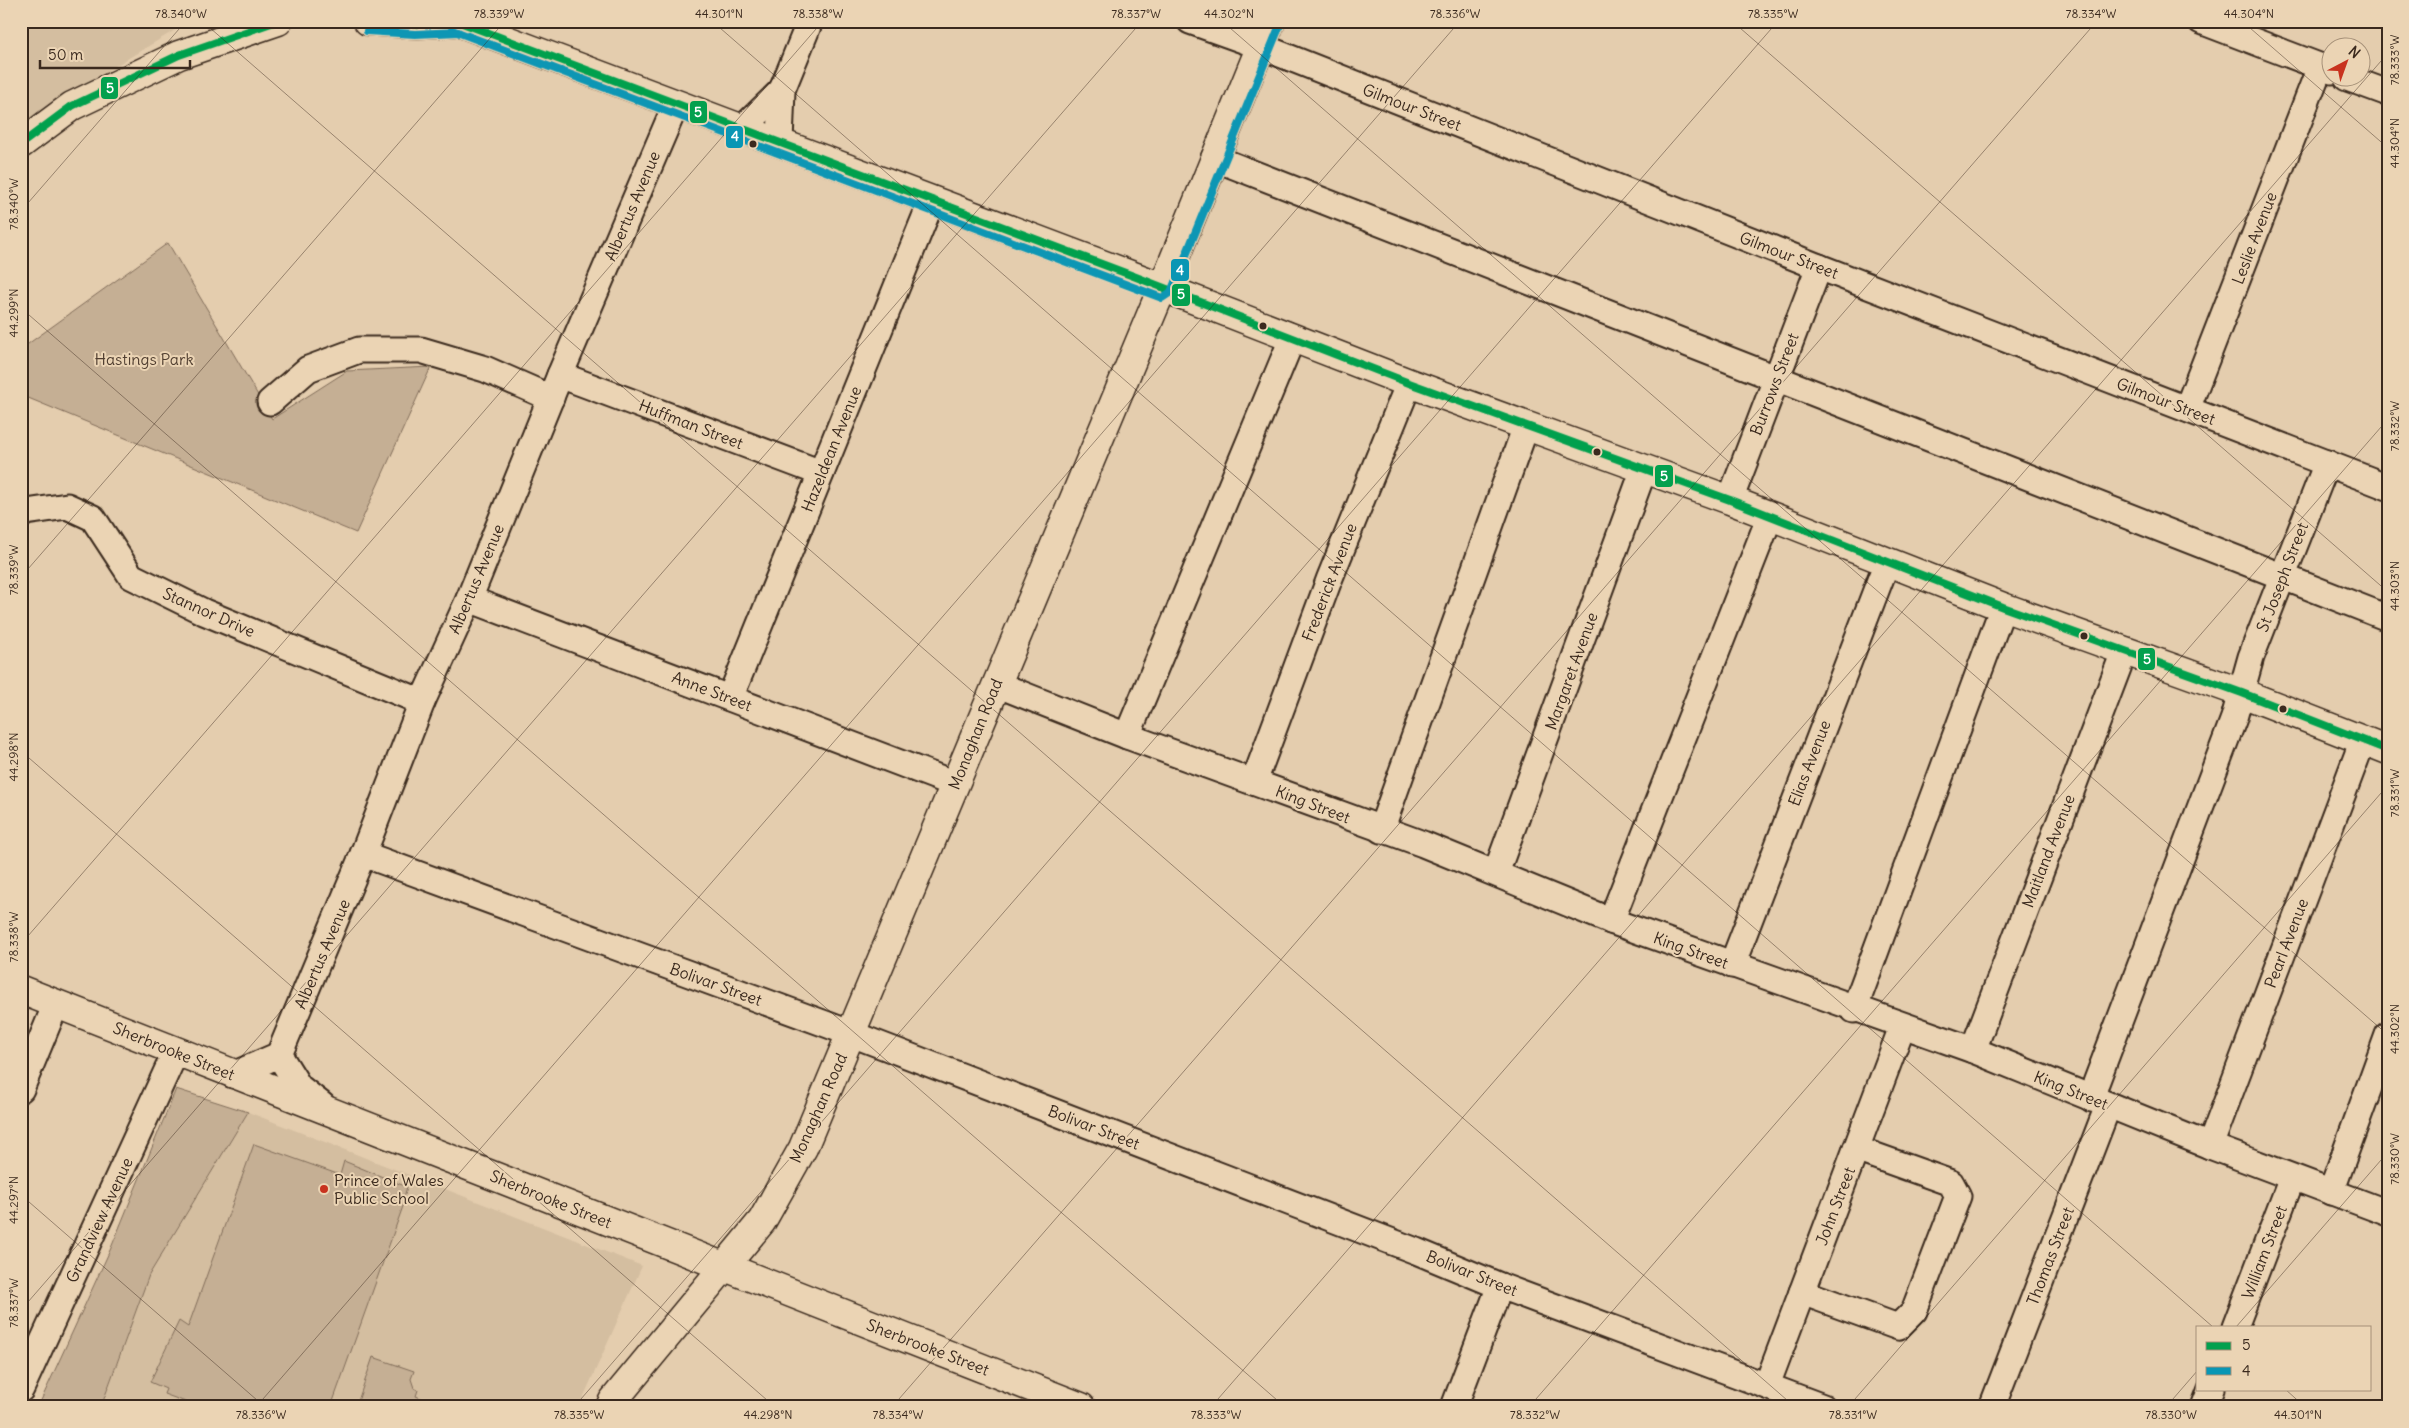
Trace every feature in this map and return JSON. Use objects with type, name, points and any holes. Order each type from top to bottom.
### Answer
[{"type":"main road","points":[[210,43],[229,21]]},
{"type":"main road","points":[[21,144],[72,106],[180,55],[210,43],[278,21]]},
{"type":"main road","points":[[368,21],[416,24],[457,22],[780,142],[1292,339],[1730,500],[2003,607],[2242,693],[2375,745]]},
{"type":"main road","name":"Monaghan Road","points":[[610,1407],[613,1400],[762,1221],[803,1148],[1162,288],[1270,21]]},
{"type":"main road","name":"Sherbrooke Street","points":[[21,990],[1081,1407]]},
{"type":"street","points":[[780,142],[782,90],[810,21]]},
{"type":"street","name":"Gilmour Street","points":[[1190,21],[1260,46],[1818,267],[2388,487]]},
{"type":"street","points":[[2201,21],[2322,67]]},
{"type":"street","name":"Leslie Avenue","points":[[2187,409],[2322,79]]},
{"type":"street","points":[[2372,87],[2388,93]]},
{"type":"street","points":[[743,128],[782,90]]},
{"type":"street","name":"Albertus Avenue","points":[[279,1055],[363,854],[422,702],[468,599],[560,375],[676,104]]},
{"type":"street","points":[[1214,158],[2281,578],[2388,618]]},
{"type":"street","name":"Hazeldean Avenue","points":[[730,698],[932,200]]},
{"type":"street","name":"Burrows Street","points":[[1730,500],[1818,267]]},
{"type":"street","points":[[1127,736],[1292,339]]},
{"type":"street","points":[[270,402],[308,369],[359,350],[421,350],[485,369],[551,398]]},
{"type":"street","name":"Huffman Street","points":[[560,375],[821,473]]},
{"type":"street","name":"Frederick Avenue","points":[[1254,782],[1328,580],[1409,383]]},
{"type":"street","points":[[1381,830],[1526,426]]},
{"type":"street","name":"St Joseph Street","points":[[2100,1102],[2096,1083],[2242,693],[2251,657],[2327,463]]},
{"type":"street","name":"Margaret Avenue","points":[[1496,873],[1644,469]]},
{"type":"street","name":"Stannor Drive","points":[[21,515],[66,506],[93,518],[131,576],[204,612],[422,702]]},
{"type":"street","points":[[1611,921],[1770,516]]},
{"type":"street","name":"Elias Avenue","points":[[1732,965],[1887,562]]},
{"type":"street","name":"Anne Street","points":[[468,599],[955,784]]},
{"type":"street","points":[[1854,1010],[2003,607]]},
{"type":"street","name":"Maitland Avenue","points":[[1973,1050],[2124,652]]},
{"type":"street","name":"King Street","points":[[996,684],[1127,736],[1496,873],[1611,921],[1854,1010],[1973,1050],[2210,1146],[2388,1213]]},
{"type":"street","name":"Pearl Avenue","points":[[2210,1146],[2375,745]]},
{"type":"street","name":"Bolivar Street","points":[[363,854],[850,1035],[1416,1251],[1500,1286],[1823,1407]]},
{"type":"street","points":[[21,1089],[56,1004]]},
{"type":"street","name":"John Street","points":[[1767,1385],[1902,1027]]},
{"type":"street","points":[[2331,1192],[2388,1036]]},
{"type":"street","name":"Grandview Avenue","points":[[21,1389],[176,1051]]},
{"type":"street","points":[[233,1075],[279,1055],[299,1087],[328,1110]]},
{"type":"street","name":"Thomas Street","points":[[1992,1407],[2100,1102]]},
{"type":"street","points":[[1802,1292],[1898,1327],[1914,1311],[1958,1196],[1952,1183],[1856,1149]]},
{"type":"street","name":"William Street","points":[[2235,1326],[2292,1178]]},
{"type":"street","points":[[1454,1407],[1500,1286]]},
{"type":"street","points":[[2204,1407],[2211,1390]]},
{"type":"shaded area","points":[[21,21],[190,21],[21,123]]},
{"type":"shaded area","name":"Prince of Wales Public School","points":[[248,1112],[642,1266],[579,1407],[101,1407],[149,1275]]},
{"type":"green space","name":"Hastings Park","points":[[168,243],[272,419],[347,371],[431,367],[356,533],[21,395],[21,349]]},
{"type":"green space","points":[[176,1089],[248,1112],[149,1275],[101,1407],[38,1407],[111,1248]]},
{"type":"green space","points":[[254,1144],[340,1175],[344,1161],[407,1187],[404,1197],[406,1198],[331,1407],[199,1407],[164,1394],[166,1389],[150,1382],[179,1321],[188,1327]]},
{"type":"green space","points":[[373,1357],[414,1371],[411,1379],[414,1388],[418,1390],[416,1396],[430,1402],[429,1407],[356,1407]]},
{"type":"transit line","name":"5","points":[[21,144],[72,106],[179,55],[277,21]]},
{"type":"transit line","name":"5","points":[[372,21],[416,24],[458,22]]},
{"type":"transit line","name":"5","points":[[457,21],[1136,277],[1409,383],[1730,500],[2003,607],[2242,693],[2388,750]]},
{"type":"transit line","name":"4","points":[[452,30],[1162,298],[1171,292],[1280,25]]},
{"type":"transit line","name":"4","points":[[367,31],[415,34],[458,32]]},
{"type":"place","name":"Prince of Wales Public School","points":[[324,1189]]}]
